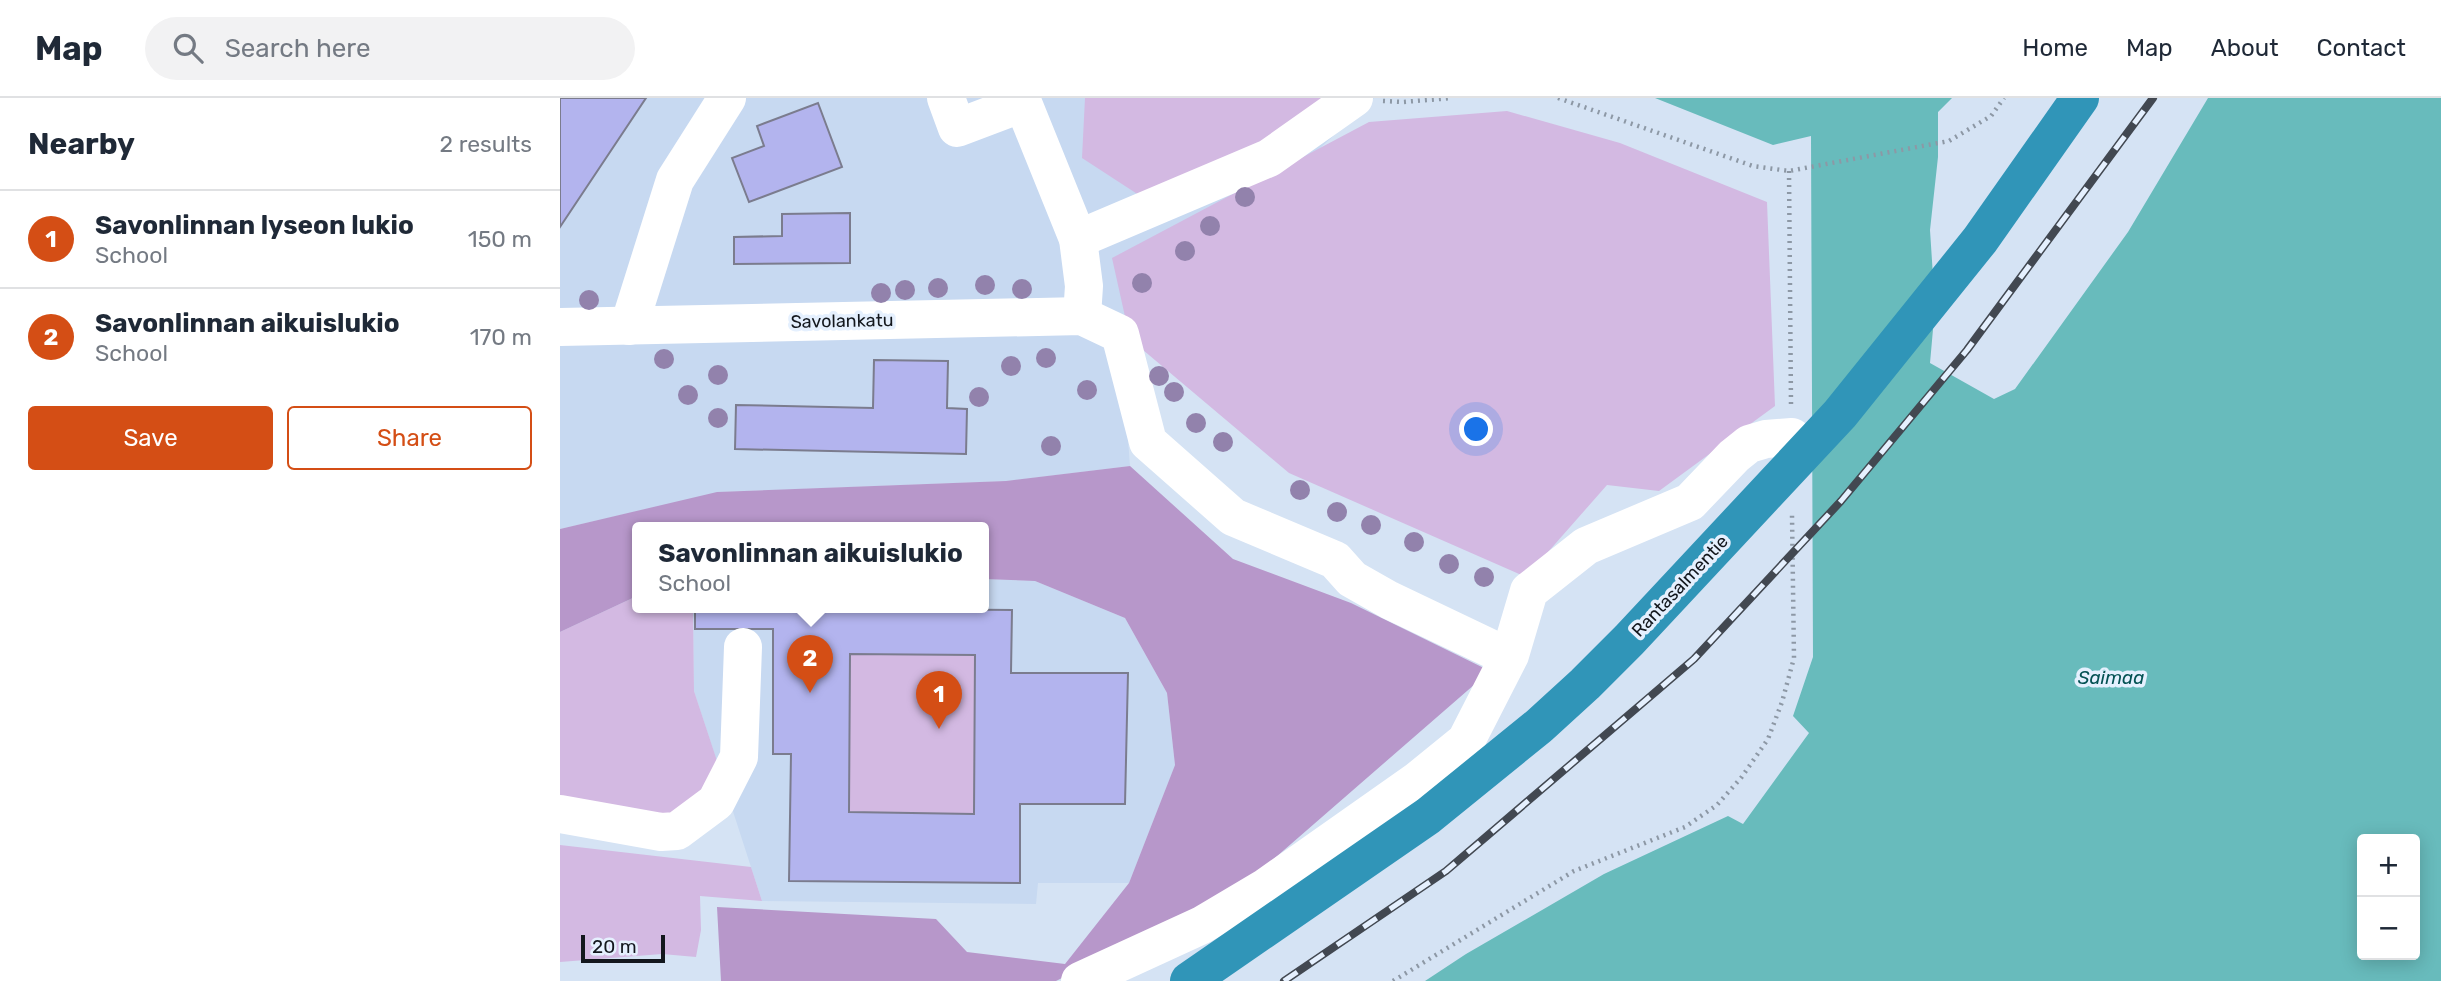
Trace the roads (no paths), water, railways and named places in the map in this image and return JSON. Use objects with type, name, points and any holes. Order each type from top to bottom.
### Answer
[{"type":"highway","name":"Rantasalmentie","points":[[1189,981],[1428,816],[1539,726],[1629,640],[1840,414],[1980,240],[2080,98]]},
{"type":"street","points":[[629,326],[675,180],[727,98]]},
{"type":"street","points":[[946,98],[957,128],[1030,101],[1078,239],[1084,286],[1082,316]]},
{"type":"street","points":[[1078,239],[1269,158],[1354,98]]},
{"type":"street","name":"Savolankatu","points":[[560,327],[1082,316],[1120,334],[1148,442],[1233,517],[1335,560],[1352,579],[1389,600],[1498,652]]},
{"type":"street","points":[[1080,981],[1202,925],[1266,887],[1418,780],[1465,741],[1510,655],[1529,591],[1586,546],[1690,502],[1749,444],[1766,439],[1792,437]]},
{"type":"street","points":[[560,814],[661,832],[677,831],[716,802],[739,757],[743,647]]},
{"type":"water","name":"Saimaa","points":[[1655,98],[1952,98],[1938,112],[1938,157],[1930,230],[1935,307],[1930,363],[1994,399],[2015,389],[2128,232],[2208,98],[2441,98],[2441,981],[1425,981],[1466,954],[1604,874],[1728,816],[1743,824],[1809,733],[1793,716],[1813,657],[1811,136],[1773,145]]},
{"type":"railway","points":[[1284,981],[1446,871],[1694,659],[1841,501],[1967,350],[2153,98]]},
{"type":"place","name":"Savonlinnan aikuislukio","points":[[810,693]]},
{"type":"place","name":"Savonlinnan lyseon lukio","points":[[939,729]]}]
